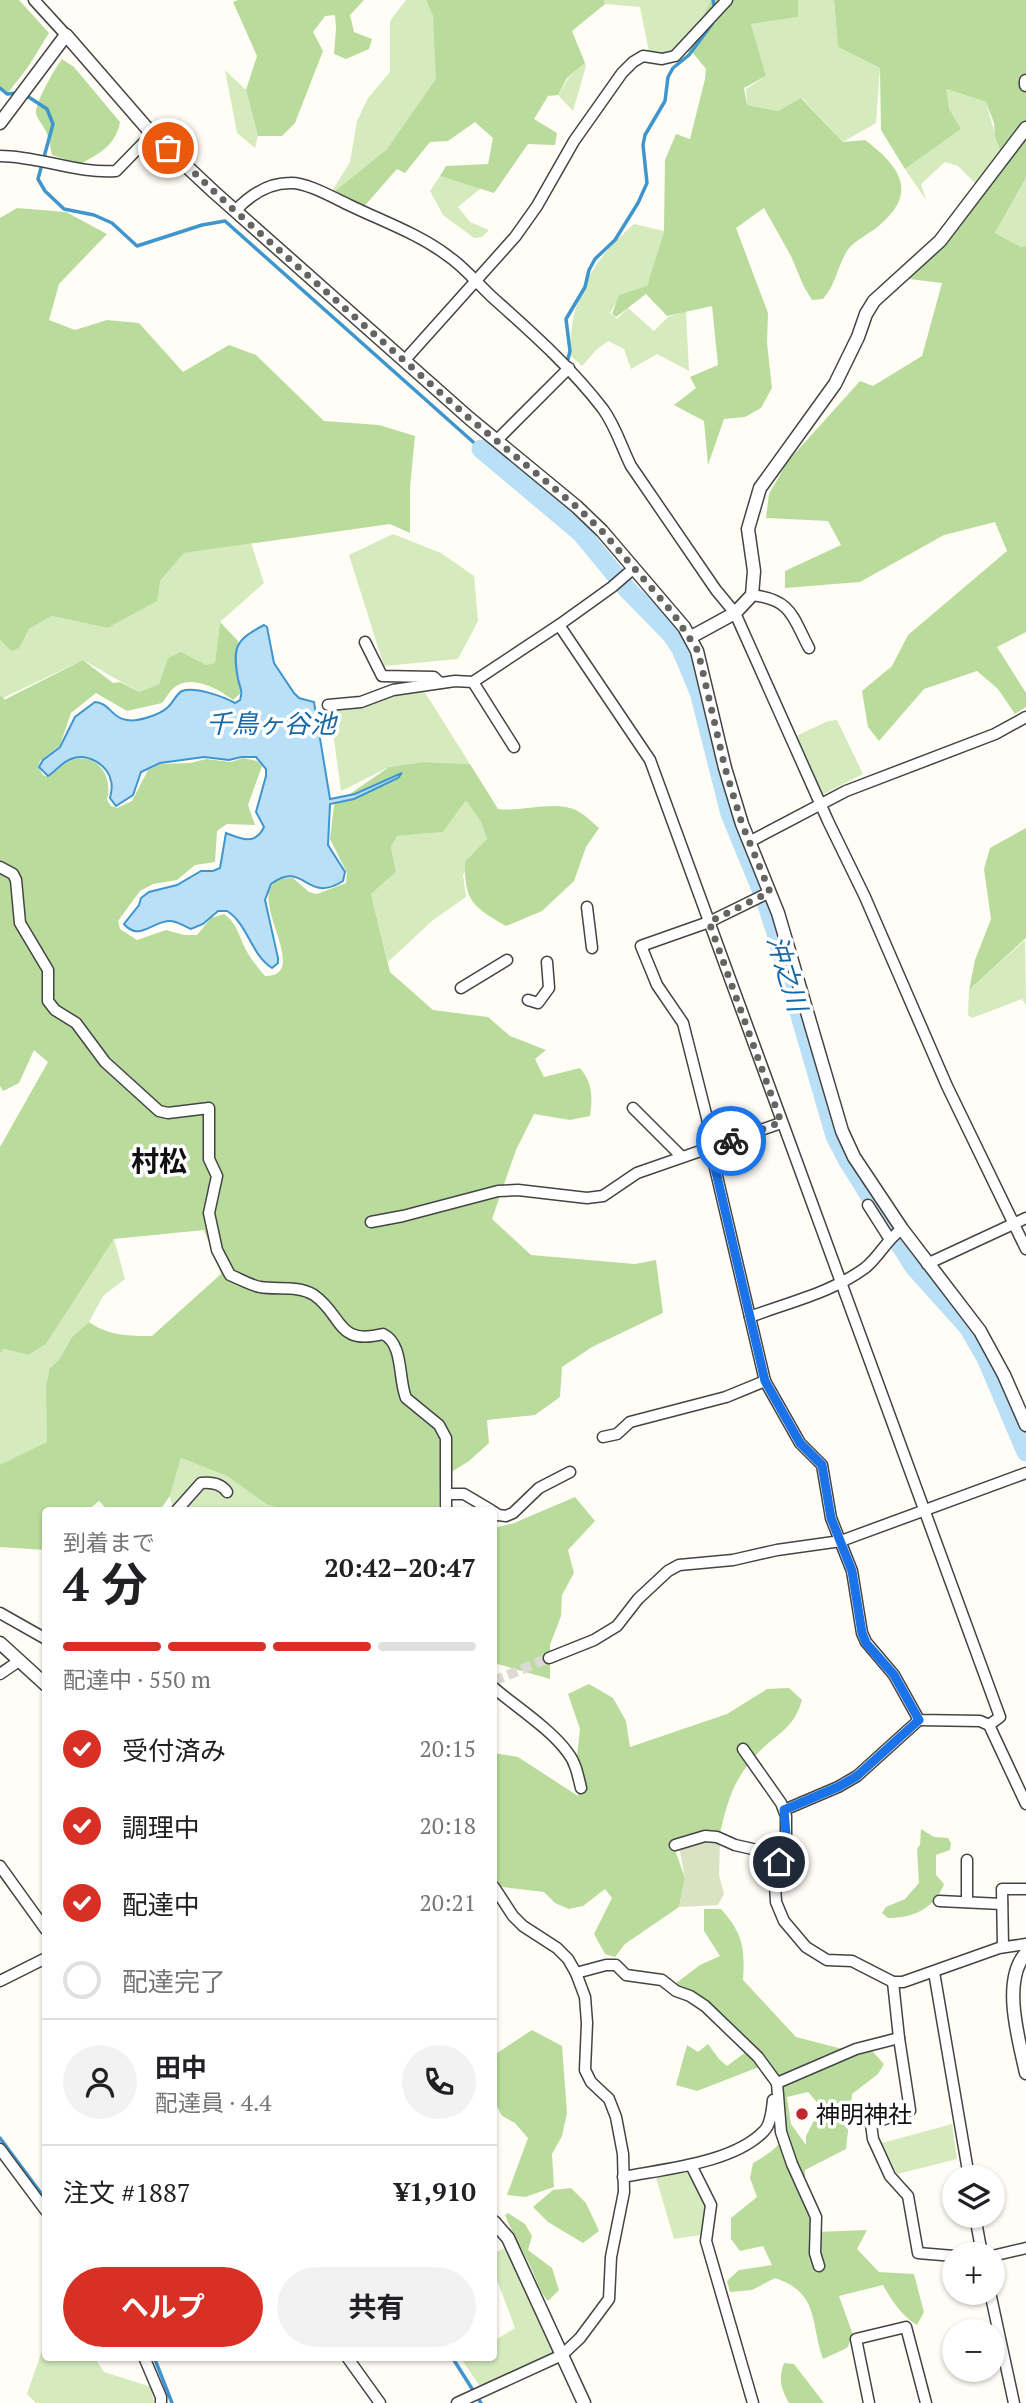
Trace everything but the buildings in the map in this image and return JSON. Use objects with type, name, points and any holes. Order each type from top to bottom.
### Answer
[{"type":"street","points":[[34,0],[152,134],[404,361],[602,531],[691,637],[698,651],[725,768],[749,842],[778,913],[842,1131],[854,1157],[902,1229],[980,1331],[1026,1424]]},
{"type":"street","points":[[404,361],[524,223],[574,141],[622,73],[643,56],[662,59],[675,56],[727,0]]},
{"type":"street","points":[[0,123],[66,34]]},
{"type":"street","points":[[691,637],[735,613],[752,595],[754,571],[748,528],[760,488],[835,384],[874,301],[940,241],[1026,128]]},
{"type":"street","points":[[0,156],[17,156],[87,171],[116,171],[152,134]]},
{"type":"street","points":[[235,211],[271,185],[294,183],[329,196],[426,242],[449,256],[569,368],[617,430],[622,449],[631,466],[716,590],[735,613],[865,897],[947,1086],[1026,1249]]},
{"type":"street","points":[[496,441],[569,368]]},
{"type":"street","points":[[328,705],[361,702],[393,690],[440,683],[473,682],[559,625],[634,568]]},
{"type":"street","points":[[752,595],[770,597],[789,610],[809,648]]},
{"type":"street","points":[[559,625],[650,760],[1000,1717],[989,1725]]},
{"type":"street","points":[[365,642],[382,676],[434,677],[440,683]]},
{"type":"street","points":[[473,682],[514,747]]},
{"type":"street","points":[[749,842],[820,803],[995,734],[1026,717]]},
{"type":"street","points":[[0,867],[13,874],[16,880],[20,923],[48,970],[47,992],[52,1006],[76,1023],[105,1062],[159,1111],[168,1113],[209,1108],[209,1159],[217,1176],[209,1213],[217,1250],[230,1275],[263,1288],[304,1291],[318,1299],[350,1335],[366,1338],[383,1334],[391,1339],[398,1356],[406,1398],[439,1425],[446,1438],[446,1507]]},
{"type":"street","points":[[770,892],[709,922],[641,946],[657,985],[683,1023],[707,1118],[711,1149],[765,1381],[800,1443],[822,1465],[831,1518],[852,1571],[862,1633],[866,1643],[894,1675],[919,1720]]},
{"type":"street","points":[[587,908],[592,948]]},
{"type":"street","points":[[461,988],[507,960]]},
{"type":"street","points":[[528,1000],[538,1003],[549,988],[547,962]]},
{"type":"street","points":[[632,1108],[682,1157]]},
{"type":"street","points":[[371,1222],[498,1191],[518,1190],[587,1198],[603,1196],[637,1173],[781,1122]]},
{"type":"street","points":[[868,1205],[890,1238]]},
{"type":"street","points":[[927,1264],[1026,1218]]},
{"type":"street","points":[[750,1317],[834,1288],[876,1258],[890,1238],[902,1229]]},
{"type":"street","points":[[603,1437],[617,1434],[630,1422],[726,1397],[765,1381]]},
{"type":"street","points":[[497,1515],[506,1517],[538,1488],[570,1472]]},
{"type":"street","points":[[549,1658],[594,1640],[617,1626],[638,1599],[668,1571],[679,1565],[733,1560],[777,1550],[841,1541],[1026,1473]]},
{"type":"street","points":[[180,1507],[201,1483],[216,1484],[227,1492]]},
{"type":"street","points":[[447,1494],[464,1494],[485,1507]]},
{"type":"street","points":[[0,1613],[42,1637]]},
{"type":"street","points":[[0,1643],[42,1681]]},
{"type":"street","points":[[0,1674],[19,1661]]},
{"type":"street","points":[[497,1690],[569,1753],[577,1769],[581,1788]]},
{"type":"street","points":[[784,1810],[857,1776],[919,1720],[980,1721],[989,1725],[1026,1804]]},
{"type":"street","points":[[743,1749],[784,1810],[786,1834],[775,1884],[776,1902],[793,1935],[806,1947],[827,1960],[852,1961],[893,1982],[903,1982],[1003,1947],[1026,1944]]},
{"type":"street","points":[[675,1845],[705,1836],[717,1837],[757,1850],[781,1852]]},
{"type":"street","points":[[967,1860],[967,1902]]},
{"type":"street","points":[[0,1866],[42,1924]]},
{"type":"street","points":[[1003,1947],[1002,1889],[1026,1889]]},
{"type":"street","points":[[457,2403],[562,2356],[580,2338],[608,2299],[611,2257],[624,2192],[623,2154],[615,2117],[609,2099],[591,2082],[585,2070],[585,1997],[576,1973],[568,1959],[557,1948],[523,1926],[513,1916],[497,1892]]},
{"type":"street","points":[[939,1901],[1002,1904]]},
{"type":"street","points":[[1026,1953],[1021,1958],[1016,1976],[1014,2001],[1026,2074]]},
{"type":"street","points":[[0,1981],[42,1960]]},
{"type":"street","points":[[576,1973],[616,1965],[626,1975],[662,1980],[676,1991],[705,2006],[758,2057],[776,2088],[781,2132],[816,2217],[814,2253],[819,2266]]},
{"type":"street","points":[[934,1972],[967,2165]]},
{"type":"street","points":[[893,1982],[910,2109],[871,2124],[873,2139],[890,2176],[908,2196],[918,2253],[942,2255]]},
{"type":"street","points":[[623,2177],[691,2165],[728,2153],[765,2131],[776,2088],[856,2049],[899,2038]]},
{"type":"street","points":[[0,2149],[42,2206]]},
{"type":"street","points":[[691,2165],[711,2206],[706,2241],[753,2403]]},
{"type":"street","points":[[497,2225],[508,2238],[584,2403]]},
{"type":"street","points":[[1005,2253],[1026,2248]]},
{"type":"street","points":[[993,2305],[1014,2403]]},
{"type":"street","points":[[869,2403],[856,2339],[906,2327],[926,2403]]},
{"type":"street","points":[[146,2361],[162,2403]]},
{"type":"street","points":[[350,2361],[380,2403]]},
{"type":"green space","points":[[0,0],[19,0],[49,33],[7,94],[0,87]]},
{"type":"green space","points":[[364,0],[350,15],[354,32],[372,39],[369,49],[346,59],[334,54],[335,15],[325,16],[313,32],[323,51],[295,123],[282,136],[258,136],[246,90],[257,56],[233,2]]},
{"type":"green space","points":[[406,0],[426,0],[433,16],[439,80],[387,149],[329,196],[350,162],[357,121],[368,98],[390,72],[390,21]]},
{"type":"green space","points":[[426,0],[604,0],[605,4],[572,31],[585,63],[567,78],[558,95],[548,96],[534,119],[557,133],[555,145],[528,144],[494,193],[440,176],[446,166],[488,164],[493,138],[475,122],[448,141],[430,142],[405,173],[397,169],[360,211],[329,196],[387,149],[436,79],[433,16]]},
{"type":"green space","points":[[604,0],[711,0],[684,53],[650,57],[640,7],[605,4]]},
{"type":"green space","points":[[711,0],[798,0],[798,17],[751,24],[766,76],[744,88],[747,105],[778,111],[801,98],[843,142],[865,140],[886,158],[899,178],[901,189],[893,211],[847,251],[832,286],[823,299],[812,300],[764,208],[736,228],[768,313],[767,343],[772,388],[761,408],[745,417],[724,419],[708,465],[704,421],[674,405],[696,388],[690,377],[718,365],[712,306],[667,316],[646,294],[616,317],[612,314],[619,295],[647,286],[664,231],[665,160],[676,134],[690,139],[705,79],[706,69],[693,53],[686,51]]},
{"type":"green space","points":[[798,0],[834,0],[838,47],[880,68],[876,123],[843,142],[802,98],[778,111],[747,105],[746,89],[766,76],[751,24],[797,17]]},
{"type":"green space","points":[[834,0],[1026,0],[1026,178],[995,233],[1021,247],[1026,246],[1026,632],[997,647],[1026,693],[1026,707],[1015,714],[998,689],[977,671],[924,689],[879,741],[868,727],[862,691],[892,666],[908,635],[1007,551],[995,522],[944,535],[860,582],[785,588],[785,571],[841,545],[828,521],[766,518],[769,494],[788,461],[860,381],[873,386],[922,356],[942,283],[901,278],[1004,158],[995,137],[994,123],[986,102],[946,89],[949,109],[961,129],[905,169],[881,130],[880,68],[838,47]]},
{"type":"green space","points":[[62,59],[74,67],[120,122],[111,143],[80,164],[52,155],[47,134],[36,113],[50,77]]},
{"type":"green space","points":[[585,63],[573,111],[558,95],[569,77]]},
{"type":"green space","points":[[225,70],[246,90],[258,136],[255,148],[237,133]]},
{"type":"green space","points":[[945,89],[986,102],[1002,150],[979,187],[958,166],[945,162],[921,184],[926,200],[905,169],[961,129],[947,111]]},
{"type":"green space","points":[[440,176],[481,188],[458,207],[470,222],[489,230],[482,237],[474,238],[443,215],[430,191]]},
{"type":"green space","points":[[1026,178],[1026,246],[1021,247],[995,233]]},
{"type":"green space","points":[[17,208],[66,212],[107,234],[59,284],[49,320],[75,330],[107,320],[139,323],[183,372],[229,345],[256,355],[324,421],[379,425],[415,436],[410,487],[410,533],[390,524],[184,553],[160,581],[157,601],[107,628],[52,616],[29,629],[19,648],[11,651],[0,640],[0,218]]},
{"type":"green space","points":[[634,224],[664,231],[646,289],[621,294],[610,313],[617,319],[628,308],[654,331],[668,317],[686,311],[689,371],[657,354],[631,369],[624,349],[608,341],[582,366],[571,356],[574,317],[586,282],[606,252]]},
{"type":"green space","points":[[393,534],[441,553],[474,576],[478,621],[458,659],[384,666],[349,555]]},
{"type":"green space","points":[[251,543],[264,583],[220,622],[215,663],[206,665],[168,658],[159,684],[139,692],[83,660],[5,697],[4,701],[0,695],[0,640],[11,651],[29,629],[52,616],[107,628],[160,581],[184,553]]},
{"type":"green space","points":[[220,622],[238,641],[240,694],[233,700],[207,685],[192,682],[173,688],[162,703],[127,711],[96,693],[71,713],[60,745],[40,761],[38,767],[43,775],[48,777],[72,760],[92,761],[103,770],[108,784],[107,800],[111,806],[117,808],[132,801],[148,770],[161,764],[190,763],[206,759],[231,762],[243,758],[257,761],[262,766],[248,805],[255,825],[227,824],[217,831],[215,862],[195,865],[177,880],[153,884],[140,891],[118,921],[120,929],[137,940],[166,930],[197,935],[211,918],[224,914],[235,925],[249,955],[265,976],[279,972],[283,961],[270,909],[269,893],[275,882],[293,878],[309,892],[317,894],[346,883],[347,873],[330,839],[334,805],[389,767],[423,762],[470,764],[498,809],[558,806],[568,807],[582,814],[599,828],[586,847],[574,881],[542,911],[506,926],[473,902],[466,886],[465,862],[487,839],[481,822],[466,800],[443,832],[397,836],[391,847],[396,872],[371,894],[390,972],[433,1010],[488,1017],[510,1036],[546,1050],[535,1059],[544,1077],[580,1068],[589,1084],[590,1116],[570,1120],[534,1114],[516,1150],[492,1219],[531,1255],[635,1264],[656,1260],[663,1313],[592,1347],[562,1367],[560,1397],[535,1415],[487,1420],[489,1443],[469,1461],[440,1479],[439,1507],[276,1507],[266,1504],[227,1476],[181,1458],[170,1496],[162,1507],[105,1507],[99,1501],[92,1507],[42,1507],[42,1550],[0,1547],[0,1465],[47,1442],[46,1386],[50,1368],[60,1359],[72,1337],[89,1322],[111,1333],[152,1336],[221,1274],[204,1230],[114,1239],[46,1344],[28,1355],[4,1349],[0,1353],[0,1147],[48,1062],[34,1050],[19,1083],[3,1091],[0,1086],[0,695],[4,700],[83,660],[113,683],[120,682],[139,692],[159,684],[168,658],[181,652],[206,665],[215,663]]},
{"type":"green space","points":[[424,691],[470,764],[423,762],[389,767],[341,791],[330,710],[334,707]]},
{"type":"green space","points":[[837,720],[863,774],[822,795],[796,736],[828,721]]},
{"type":"green space","points":[[466,799],[481,822],[487,839],[463,875],[466,897],[433,920],[388,962],[371,894],[396,872],[391,847],[397,836],[443,832]]},
{"type":"green space","points":[[1026,828],[1026,938],[969,990],[975,960],[991,919],[984,869],[990,848]]},
{"type":"green space","points":[[1025,940],[1026,1005],[1022,999],[972,1018],[968,1015],[969,990]]},
{"type":"green space","points":[[114,1239],[125,1279],[103,1296],[89,1322],[72,1337],[50,1446],[0,1472],[0,1353],[4,1349],[28,1355],[46,1344]]},
{"type":"green space","points":[[181,1458],[227,1476],[266,1504],[276,1507],[172,1507],[170,1496]]},
{"type":"green space","points":[[575,1497],[595,1521],[568,1550],[574,1573],[562,1595],[561,1616],[550,1645],[550,1679],[497,1664],[497,1527],[514,1523]]},
{"type":"green space","points":[[589,1684],[613,1698],[626,1721],[630,1747],[727,1714],[767,1689],[789,1688],[802,1700],[794,1719],[757,1754],[736,1783],[719,1838],[675,1850],[685,1878],[679,1907],[625,1944],[615,1957],[605,1954],[594,1934],[612,1898],[605,1889],[583,1906],[569,1909],[555,1903],[544,1892],[497,1886],[497,1754],[518,1757],[578,1796],[577,1756],[580,1729],[568,1694]]},
{"type":"green space","points":[[921,1829],[934,1837],[948,1838],[951,1843],[950,1850],[936,1855],[936,1875],[944,1884],[935,1900],[922,1910],[906,1916],[888,1918],[882,1913],[886,1907],[905,1899],[919,1883],[917,1849],[920,1845]]},
{"type":"green space","points":[[705,1836],[720,1842],[719,1875],[724,1894],[718,1905],[679,1907],[685,1878],[679,1846]]},
{"type":"green space","points":[[704,1909],[721,1909],[734,1926],[741,1942],[744,1958],[743,1980],[796,2037],[858,2053],[866,2044],[884,2064],[878,2074],[852,2094],[846,2149],[805,2170],[805,2192],[815,2232],[867,2230],[857,2249],[879,2272],[914,2274],[924,2312],[917,2325],[897,2307],[883,2285],[839,2296],[853,2335],[847,2348],[823,2359],[807,2301],[789,2284],[775,2278],[752,2290],[730,2292],[727,2281],[739,2270],[772,2265],[763,2246],[740,2251],[731,2239],[731,2218],[757,2197],[750,2178],[753,2163],[773,2150],[782,2138],[784,2096],[775,2096],[771,2077],[716,2016],[671,1987],[700,1965],[720,1956],[704,1931]],"holes":[[[808,2092],[821,2107],[806,2136],[806,2145],[791,2124],[787,2097]]]},
{"type":"green space","points":[[532,2030],[562,2046],[567,2113],[562,2136],[552,2154],[554,2187],[525,2197],[507,2195],[528,2138],[515,2123],[502,2116],[497,2107],[497,2053]]},
{"type":"green space","points":[[708,2044],[727,2066],[747,2051],[759,2067],[697,2091],[676,2085],[687,2045],[698,2052]]},
{"type":"green space","points":[[952,2124],[957,2159],[897,2174],[882,2143]]},
{"type":"green space","points":[[691,2165],[711,2205],[707,2234],[674,2239],[654,2171]]},
{"type":"green space","points":[[571,2188],[586,2203],[599,2231],[583,2243],[548,2222],[533,2207],[553,2190]]},
{"type":"green space","points":[[508,2213],[525,2224],[532,2236],[528,2250],[552,2268],[559,2290],[548,2301],[508,2222],[505,2215]]},
{"type":"green space","points":[[511,2244],[562,2355],[483,2391],[463,2361],[497,2361],[497,2339],[515,2328],[497,2280],[497,2252]]},
{"type":"green space","points":[[42,2351],[42,2361],[97,2361],[104,2372],[151,2387],[154,2403],[36,2403],[27,2394]]},
{"type":"green space","points":[[784,2363],[794,2364],[824,2403],[789,2403],[781,2384]]},
{"type":"water","name":"千鳥ヶ谷池","points":[[264,625],[267,627],[274,663],[299,698],[314,702],[330,799],[355,794],[402,773],[398,778],[354,799],[330,804],[328,845],[345,872],[343,881],[321,888],[291,876],[271,884],[265,900],[278,958],[278,963],[272,968],[259,955],[240,924],[227,911],[218,911],[203,924],[191,929],[170,921],[140,931],[130,929],[124,924],[139,905],[141,898],[149,892],[177,885],[201,871],[220,868],[226,833],[252,839],[260,833],[264,827],[256,812],[266,769],[256,757],[229,760],[204,757],[160,763],[141,772],[133,795],[116,806],[110,798],[112,785],[109,775],[96,761],[77,757],[65,762],[48,776],[39,767],[43,760],[60,747],[75,717],[95,702],[104,705],[122,719],[131,720],[160,713],[182,691],[209,693],[235,703],[240,700],[236,651],[247,635]]},
{"type":"waterway","points":[[713,0],[715,10]]},
{"type":"waterway","points":[[567,363],[570,351],[566,319],[585,287],[595,259],[615,240],[647,183],[643,145],[645,135],[665,101],[668,77],[673,68],[689,55],[712,24]]},
{"type":"waterway","points":[[0,88],[7,94],[17,93]]},
{"type":"waterway","points":[[24,94],[47,109],[53,124],[38,179],[45,191],[64,209],[94,215],[112,223],[137,246],[202,225],[225,221],[481,449],[490,440]]},
{"type":"waterway","name":"沖之川","points":[[481,449],[581,533],[627,589],[671,634],[681,649],[699,692],[730,814],[776,933],[835,1136],[914,1267],[968,1327],[986,1358],[1026,1452]]},
{"type":"waterway","points":[[0,2138],[42,2195]]},
{"type":"waterway","points":[[156,2361],[172,2403]]},
{"type":"waterway","points":[[455,2361],[481,2403]]},
{"type":"tunnel","points":[[497,1680],[549,1658]]},
{"type":"way so far","points":[[168,148],[235,211],[469,418],[577,507],[602,531],[691,637],[698,651],[725,768],[742,824],[770,892],[709,922],[781,1122],[731,1141]]},
{"type":"place","name":"神明神社","points":[[802,2114]]},
{"type":"district","name":"村松","points":[[159,1160]]},
{"type":"route","points":[[731,1141],[711,1149],[765,1381],[800,1443],[822,1465],[831,1518],[852,1571],[862,1633],[866,1643],[894,1675],[919,1720],[857,1776],[784,1810],[786,1834],[779,1862]]}]
